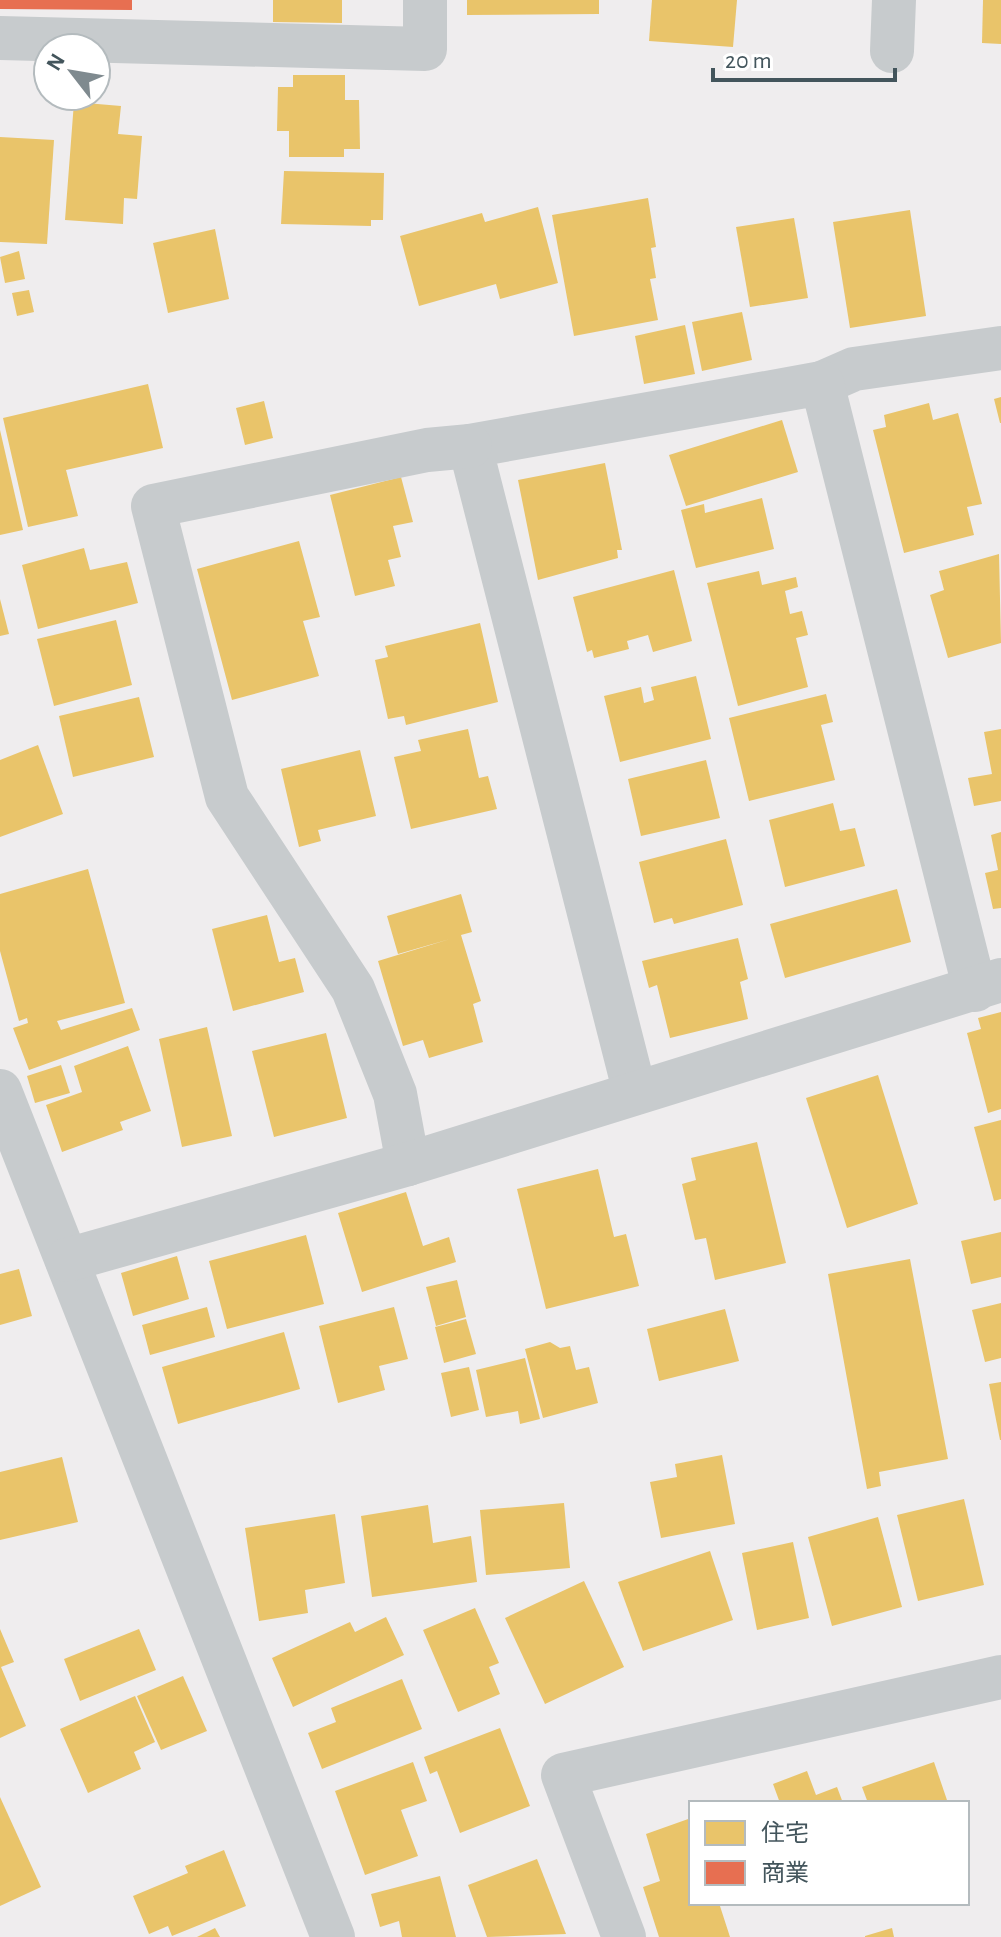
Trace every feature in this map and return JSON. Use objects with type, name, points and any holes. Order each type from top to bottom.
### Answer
[{"type":"street","points":[[0,38],[425,49],[425,0]]},
{"type":"street","points":[[892,51],[894,0]]},
{"type":"street","points":[[408,1164],[395,1094],[353,989],[227,797],[153,506],[427,450],[470,446],[822,383],[854,369],[1001,348]]},
{"type":"street","points":[[67,1260],[408,1164],[988,985],[822,383]]},
{"type":"street","points":[[470,446],[635,1093]]},
{"type":"street","points":[[0,1091],[333,1937]]},
{"type":"street","points":[[624,1937],[563,1775],[1001,1677]]},
{"type":"building: 住宅","points":[[273,0],[342,0],[342,23],[273,22]]},
{"type":"building: 住宅","points":[[467,0],[599,0],[599,14],[467,15]]},
{"type":"building: 住宅","points":[[652,0],[737,0],[733,47],[649,41]]},
{"type":"building: 住宅","points":[[983,0],[1001,0],[1001,44],[982,43]]},
{"type":"building: 住宅","points":[[293,75],[345,75],[345,100],[359,100],[360,149],[344,149],[344,157],[289,157],[289,131],[277,131],[278,87],[293,87]]},
{"type":"building: 住宅","points":[[112,105],[121,106],[118,134],[142,136],[137,199],[124,198],[123,224],[65,220],[73,112],[112,112]]},
{"type":"building: 住宅","points":[[0,137],[54,140],[47,244],[0,242]]},
{"type":"building: 住宅","points":[[284,171],[384,173],[383,220],[371,220],[371,226],[281,224]]},
{"type":"building: 住宅","points":[[648,198],[656,247],[651,248],[656,278],[650,279],[658,320],[574,336],[552,215]]},
{"type":"building: 住宅","points":[[538,207],[558,283],[500,299],[496,284],[419,306],[400,236],[482,213],[485,222]]},
{"type":"building: 住宅","points":[[910,210],[926,316],[850,328],[833,222]]},
{"type":"building: 住宅","points":[[794,218],[808,298],[750,307],[736,227]]},
{"type":"building: 住宅","points":[[215,229],[229,299],[168,313],[153,243]]},
{"type":"building: 住宅","points":[[19,251],[25,279],[5,283],[0,257]]},
{"type":"building: 住宅","points":[[29,290],[34,312],[17,316],[12,293]]},
{"type":"building: 住宅","points":[[742,312],[752,360],[702,371],[692,322]]},
{"type":"building: 住宅","points":[[685,325],[695,374],[644,384],[635,336]]},
{"type":"building: 住宅","points":[[148,384],[163,448],[66,470],[78,516],[28,527],[3,418]]},
{"type":"building: 住宅","points":[[1001,397],[1001,423],[1000,423],[994,399]]},
{"type":"building: 住宅","points":[[264,401],[273,438],[245,445],[236,408]]},
{"type":"building: 住宅","points":[[929,403],[933,420],[958,413],[982,504],[967,507],[974,535],[904,553],[873,430],[886,427],[884,415]]},
{"type":"building: 住宅","points":[[782,420],[798,472],[686,506],[669,455]]},
{"type":"building: 住宅","points":[[0,430],[23,530],[0,535]]},
{"type":"building: 住宅","points":[[605,463],[622,550],[617,550],[618,558],[538,580],[518,480]]},
{"type":"building: 住宅","points":[[401,477],[413,522],[393,526],[401,557],[388,560],[395,586],[355,596],[330,495]]},
{"type":"building: 住宅","points":[[762,498],[774,549],[696,568],[681,510],[704,504],[705,513]]},
{"type":"building: 住宅","points":[[299,541],[320,617],[303,621],[319,676],[232,700],[197,569]]},
{"type":"building: 住宅","points":[[84,548],[90,570],[127,562],[138,603],[38,629],[22,565]]},
{"type":"building: 住宅","points":[[999,554],[1001,643],[948,658],[930,595],[944,590],[939,571]]},
{"type":"building: 住宅","points":[[674,570],[692,641],[653,652],[648,635],[627,641],[629,649],[594,658],[592,650],[587,652],[573,597]]},
{"type":"building: 住宅","points":[[759,571],[762,585],[796,577],[798,587],[785,591],[790,614],[802,611],[808,635],[796,638],[808,687],[738,706],[707,583]]},
{"type":"building: 住宅","points":[[0,599],[9,634],[0,636]]},
{"type":"building: 住宅","points":[[116,620],[132,685],[54,706],[37,639]]},
{"type":"building: 住宅","points":[[480,623],[498,702],[406,725],[404,716],[388,719],[375,660],[388,657],[385,646]]},
{"type":"building: 住宅","points":[[696,676],[711,739],[620,762],[604,696],[641,687],[644,703],[654,700],[651,687]]},
{"type":"building: 住宅","points":[[826,694],[833,722],[821,725],[835,780],[749,801],[729,718]]},
{"type":"building: 住宅","points":[[139,697],[154,757],[73,777],[59,716]]},
{"type":"building: 住宅","points":[[468,729],[479,778],[488,776],[497,809],[411,829],[394,757],[421,751],[418,740]]},
{"type":"building: 住宅","points":[[1001,729],[1001,801],[974,806],[968,778],[992,774],[984,732]]},
{"type":"building: 住宅","points":[[38,745],[63,814],[0,837],[0,760]]},
{"type":"building: 住宅","points":[[360,750],[376,816],[318,830],[321,841],[299,847],[281,769]]},
{"type":"building: 住宅","points":[[706,760],[720,818],[641,836],[628,779]]},
{"type":"building: 住宅","points":[[833,803],[840,831],[855,828],[865,866],[785,887],[769,820]]},
{"type":"building: 住宅","points":[[1001,832],[1001,908],[993,909],[985,873],[998,870],[991,835]]},
{"type":"building: 住宅","points":[[726,839],[743,905],[674,924],[672,918],[654,923],[639,862]]},
{"type":"building: 住宅","points":[[88,869],[125,1003],[57,1021],[61,1030],[132,1008],[140,1030],[29,1070],[13,1028],[28,1023],[27,1018],[19,1021],[0,951],[0,894]]},
{"type":"building: 住宅","points":[[897,889],[911,942],[785,978],[770,924]]},
{"type":"building: 住宅","points":[[461,894],[472,932],[461,935],[481,1001],[473,1004],[483,1042],[429,1058],[423,1040],[403,1046],[378,961],[450,939],[398,954],[387,916]]},
{"type":"building: 住宅","points":[[267,915],[279,962],[295,958],[304,992],[233,1011],[212,929]]},
{"type":"building: 住宅","points":[[738,938],[748,979],[740,982],[748,1019],[670,1038],[657,985],[649,988],[642,961]]},
{"type":"building: 住宅","points":[[1001,1012],[1001,1109],[988,1113],[967,1033],[981,1029],[978,1018]]},
{"type":"building: 住宅","points":[[207,1027],[232,1136],[182,1147],[159,1039]]},
{"type":"building: 住宅","points":[[326,1033],[347,1118],[274,1137],[252,1051]]},
{"type":"building: 住宅","points":[[128,1046],[151,1111],[120,1122],[123,1130],[62,1152],[46,1105],[82,1092],[74,1066]]},
{"type":"building: 住宅","points":[[61,1065],[70,1093],[35,1103],[27,1076]]},
{"type":"building: 住宅","points":[[878,1075],[918,1204],[847,1228],[806,1098]]},
{"type":"building: 住宅","points":[[1001,1120],[1001,1199],[994,1201],[974,1127]]},
{"type":"building: 住宅","points":[[757,1142],[786,1263],[715,1280],[706,1238],[695,1240],[682,1184],[696,1180],[691,1158]]},
{"type":"building: 住宅","points":[[598,1169],[614,1237],[626,1234],[639,1286],[546,1309],[517,1189]]},
{"type":"building: 住宅","points":[[406,1192],[423,1246],[449,1237],[456,1262],[362,1292],[338,1213]]},
{"type":"building: 住宅","points":[[1001,1232],[1001,1277],[971,1284],[961,1241]]},
{"type":"building: 住宅","points":[[306,1235],[324,1304],[227,1329],[209,1261]]},
{"type":"building: 住宅","points":[[177,1256],[189,1299],[133,1316],[121,1273]]},
{"type":"building: 住宅","points":[[910,1259],[948,1459],[879,1472],[881,1486],[867,1489],[828,1274]]},
{"type":"building: 住宅","points":[[19,1269],[32,1316],[0,1325],[0,1274]]},
{"type":"building: 住宅","points":[[457,1280],[466,1317],[436,1326],[426,1287]]},
{"type":"building: 住宅","points":[[1001,1303],[1001,1358],[985,1362],[972,1310]]},
{"type":"building: 住宅","points":[[207,1307],[215,1337],[150,1355],[142,1325]]},
{"type":"building: 住宅","points":[[394,1307],[408,1359],[379,1366],[385,1390],[338,1403],[319,1326]]},
{"type":"building: 住宅","points":[[725,1309],[739,1361],[659,1381],[647,1329]]},
{"type":"building: 住宅","points":[[466,1319],[476,1354],[444,1363],[435,1327]]},
{"type":"building: 住宅","points":[[284,1332],[300,1389],[178,1424],[162,1367]]},
{"type":"building: 住宅","points":[[550,1342],[560,1348],[570,1346],[576,1370],[589,1367],[598,1403],[543,1418],[525,1349]]},
{"type":"building: 住宅","points":[[525,1358],[540,1419],[520,1424],[518,1411],[486,1417],[476,1370]]},
{"type":"building: 住宅","points":[[469,1367],[479,1410],[451,1417],[441,1373]]},
{"type":"building: 住宅","points":[[1001,1382],[1001,1440],[1000,1440],[989,1384]]},
{"type":"building: 住宅","points":[[722,1455],[735,1524],[661,1538],[650,1482],[677,1477],[675,1464]]},
{"type":"building: 住宅","points":[[62,1457],[78,1522],[0,1540],[0,1472]]},
{"type":"building: 住宅","points":[[964,1499],[984,1585],[918,1601],[897,1515]]},
{"type":"building: 住宅","points":[[564,1503],[570,1568],[486,1575],[480,1510]]},
{"type":"building: 住宅","points":[[428,1505],[433,1543],[471,1536],[477,1582],[372,1597],[361,1516]]},
{"type":"building: 住宅","points":[[335,1514],[345,1583],[305,1590],[308,1613],[259,1621],[245,1528]]},
{"type":"building: 住宅","points":[[878,1517],[902,1607],[832,1626],[808,1537]]},
{"type":"building: 住宅","points":[[793,1542],[809,1618],[757,1630],[742,1553]]},
{"type":"building: 住宅","points":[[710,1551],[733,1620],[643,1651],[618,1582]]},
{"type":"building: 住宅","points":[[584,1581],[624,1667],[545,1704],[505,1618]]},
{"type":"building: 住宅","points":[[475,1608],[499,1663],[489,1667],[500,1694],[458,1712],[423,1630]]},
{"type":"building: 住宅","points":[[386,1617],[404,1655],[293,1707],[272,1658],[350,1622],[355,1632]]},
{"type":"building: 住宅","points":[[0,1629],[14,1662],[1,1667],[26,1726],[0,1738]]},
{"type":"building: 住宅","points":[[139,1629],[156,1670],[80,1701],[64,1659]]},
{"type":"building: 住宅","points":[[183,1676],[207,1731],[161,1750],[137,1696]]},
{"type":"building: 住宅","points":[[402,1679],[422,1729],[322,1769],[308,1733],[336,1722],[331,1708]]},
{"type":"building: 住宅","points":[[135,1696],[155,1742],[134,1752],[141,1769],[88,1793],[60,1729]]},
{"type":"building: 住宅","points":[[500,1728],[530,1806],[460,1833],[437,1771],[430,1774],[424,1757]]},
{"type":"building: 住宅","points":[[413,1762],[427,1801],[401,1810],[418,1856],[365,1875],[335,1791]]},
{"type":"building: 住宅","points":[[934,1762],[947,1801],[867,1801],[862,1787]]},
{"type":"building: 住宅","points":[[807,1771],[816,1795],[837,1787],[842,1801],[779,1801],[773,1784]]},
{"type":"building: 住宅","points":[[0,1797],[41,1887],[0,1906]]},
{"type":"building: 住宅","points":[[689,1819],[689,1905],[720,1905],[730,1937],[659,1937],[643,1887],[660,1881],[646,1834]]},
{"type":"building: 住宅","points":[[224,1850],[246,1906],[172,1936],[168,1926],[149,1934],[133,1896],[188,1873],[185,1866]]},
{"type":"building: 住宅","points":[[537,1859],[566,1934],[487,1937],[468,1885]]},
{"type":"building: 住宅","points":[[440,1876],[456,1937],[402,1937],[399,1921],[380,1927],[371,1894]]},
{"type":"building: 住宅","points":[[215,1928],[220,1937],[197,1937]]},
{"type":"building: 住宅","points":[[892,1928],[894,1937],[865,1937],[865,1936]]},
{"type":"building: 商業","points":[[0,0],[132,0],[132,10],[0,9]]}]
